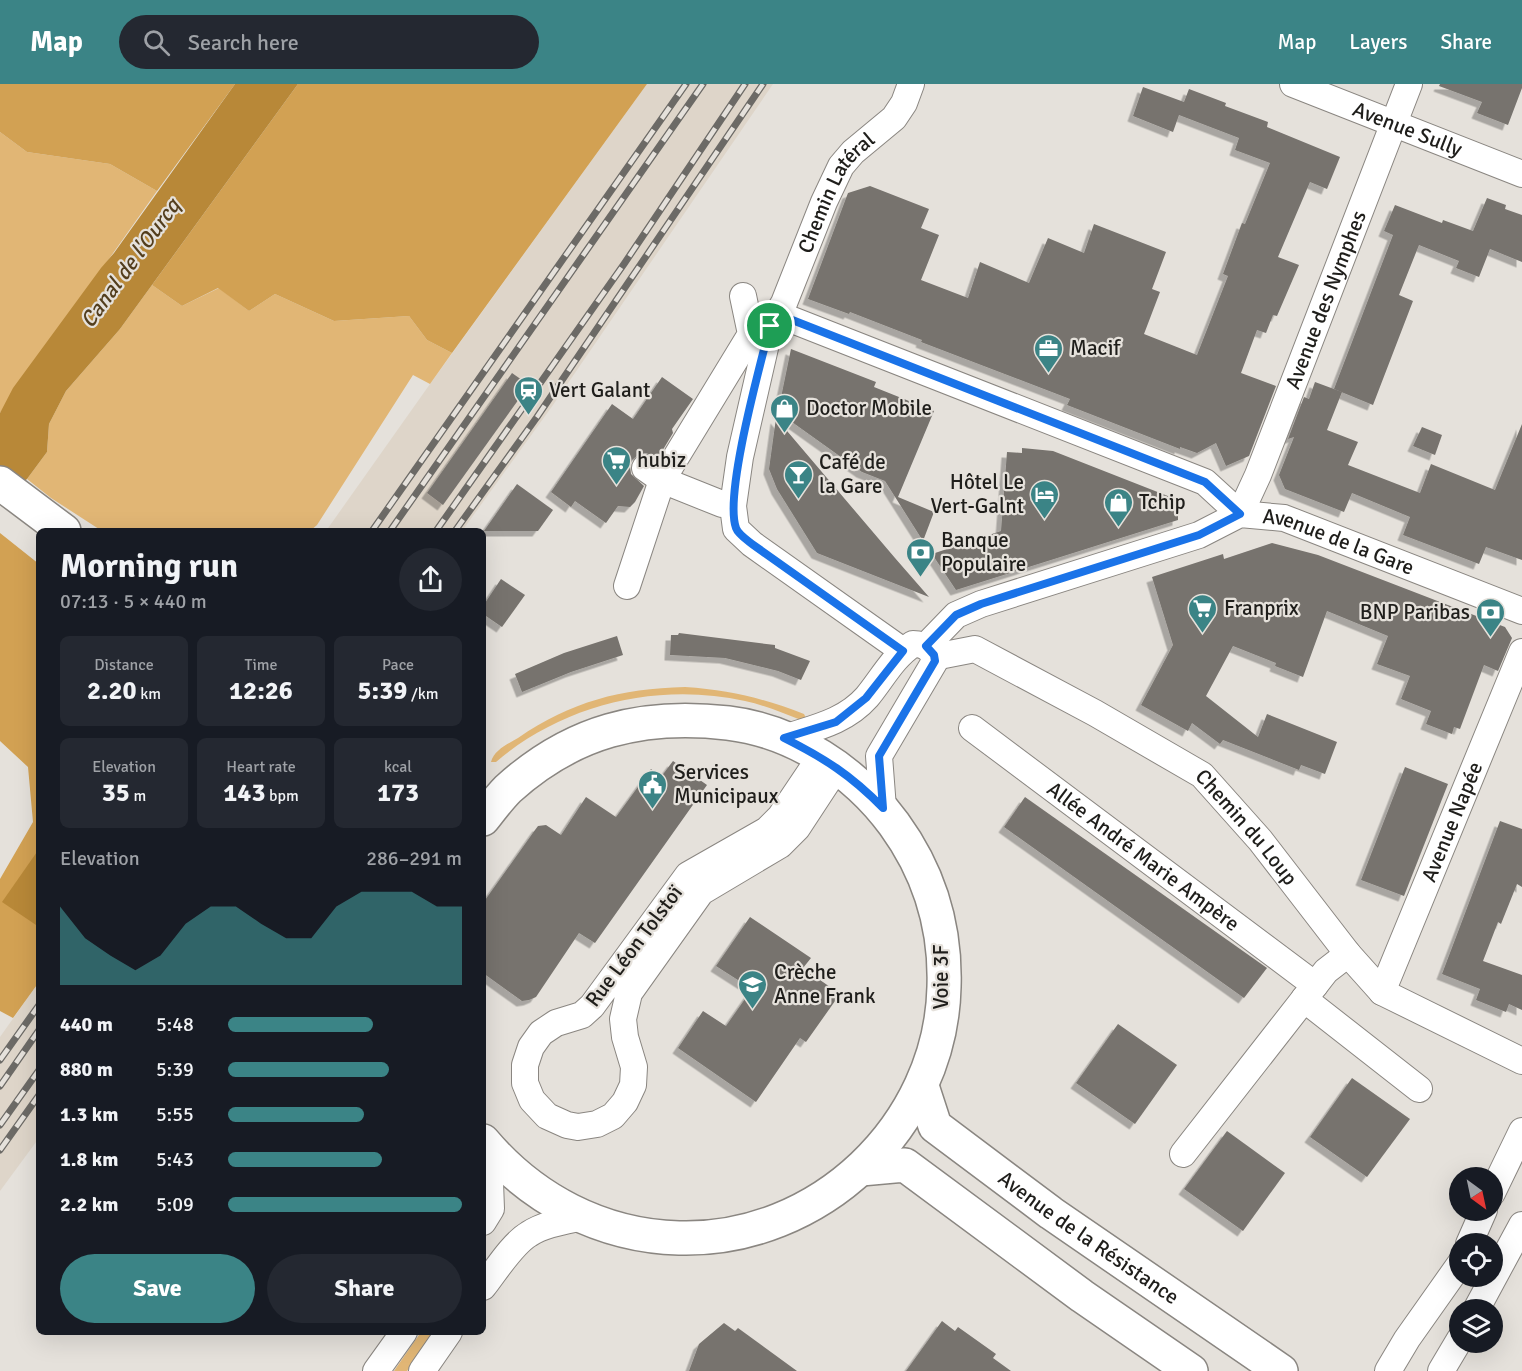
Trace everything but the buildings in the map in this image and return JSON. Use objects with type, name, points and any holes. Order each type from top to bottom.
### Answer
[{"type":"main road","points":[[0,483],[60,528]]},
{"type":"main road","name":"Voie 3F","points":[[486,815],[506,791],[558,751],[601,733],[646,722],[693,719],[739,724],[784,738],[829,762],[883,808],[908,843],[927,880],[941,931],[945,962],[944,1004],[936,1046],[922,1086],[910,1109],[896,1130],[861,1169],[822,1199],[777,1221],[729,1234],[679,1238],[630,1232],[583,1217],[556,1204],[530,1187],[500,1161],[486,1145]]},
{"type":"main road","points":[[486,778],[520,761],[558,751]]},
{"type":"main road","name":"Avenue de la Résistance","points":[[922,1086],[935,1126],[1051,1213],[1281,1371]]},
{"type":"main road","points":[[861,1169],[905,1165],[1082,1296],[1191,1371]]},
{"type":"street","name":"Chemin Latéral","points":[[911,84],[904,103],[894,118],[853,152],[841,166],[824,202],[793,284],[770,326],[740,457],[733,506],[736,529],[752,544],[921,651]]},
{"type":"street","name":"Avenue Sully","points":[[1293,84],[1522,174]]},
{"type":"street","name":"Avenue des Nymphes","points":[[1240,514],[1258,475],[1409,84]]},
{"type":"street","points":[[627,586],[653,474],[755,335],[743,296]]},
{"type":"street","points":[[777,314],[1205,482],[1240,514]]},
{"type":"street","points":[[653,474],[722,504]]},
{"type":"street","name":"Avenue de la Gare","points":[[921,651],[956,615],[981,604],[1199,535],[1240,514],[1284,518],[1522,611]]},
{"type":"street","name":"Chemin du Loup","points":[[921,651],[975,650],[1095,712],[1202,775],[1260,840],[1348,954],[1382,992],[1522,1061]]},
{"type":"street","points":[[784,738],[836,722],[921,651],[935,661],[879,756],[883,808]]},
{"type":"street","name":"Avenue Napée","points":[[1382,992],[1522,652]]},
{"type":"street","name":"Allée André Marie Ampère","points":[[972,728],[1309,992],[1419,1089]]},
{"type":"street","name":"Rue Léon Tolstoï","points":[[829,762],[796,828],[780,845],[701,892],[629,993],[623,1019],[625,1037],[634,1067],[633,1085],[625,1102],[613,1116],[597,1124],[578,1127],[547,1116],[532,1100],[525,1083],[525,1065],[531,1047],[541,1033],[556,1023],[582,1015],[592,1006],[688,874],[767,830],[829,762]]},
{"type":"street","points":[[1183,1154],[1326,971],[1348,954]]},
{"type":"street","points":[[1503,1170],[1522,1131]]},
{"type":"street","points":[[486,1169],[490,1182],[491,1209],[486,1217]]},
{"type":"street","points":[[486,1283],[502,1260],[528,1234],[552,1224],[583,1217]]},
{"type":"street","points":[[1482,1299],[1522,1225]]},
{"type":"street","points":[[1388,1371],[1407,1339],[1449,1280]]},
{"type":"street","points":[[376,1371],[402,1335]]},
{"type":"street","points":[[422,1371],[447,1335]]},
{"type":"street","points":[[1441,1371],[1452,1353]]},
{"type":"shaded area","points":[[0,84],[235,84],[157,191],[110,164],[27,152],[0,132]]},
{"type":"shaded area","points":[[298,84],[647,84],[452,353],[427,340],[409,316],[334,321],[275,294],[249,311],[218,288],[182,306],[152,285]]},
{"type":"shaded area","points":[[647,84],[773,84],[553,405],[464,528],[328,528]]},
{"type":"shaded area","points":[[0,132],[27,152],[110,164],[157,191],[0,413]]},
{"type":"shaded area","points":[[152,285],[182,306],[219,288],[249,311],[275,294],[334,321],[409,316],[427,340],[452,353],[430,384],[413,375],[314,528],[97,528],[51,498],[27,479],[47,452],[49,424],[66,391],[120,329]]},
{"type":"shaded area","points":[[0,533],[36,562],[36,986],[13,1018],[0,1011],[0,879],[33,822],[28,767],[0,741]]},
{"type":"shaded area","points":[[685,687],[717,690],[760,699],[804,714],[806,718],[801,720],[752,703],[712,696],[679,694],[646,697],[582,712],[551,725],[496,762],[491,762],[495,754],[506,745],[538,725],[577,706],[618,694]]},
{"type":"shaded area","points":[[36,986],[36,1142],[0,1191],[0,1037]]},
{"type":"shaded area","points":[[419,1335],[433,1335],[407,1371],[394,1371]]},
{"type":"water","name":"Canal de l'Ourcq","points":[[235,84],[298,84],[120,329],[66,391],[49,424],[47,452],[27,479],[0,504],[0,413],[13,388],[114,253]]},
{"type":"water","points":[[36,853],[36,925],[2,902]]},
{"type":"railway","points":[[374,528],[686,84]]},
{"type":"railway","points":[[392,528],[703,84]]},
{"type":"railway","points":[[438,528],[624,264],[745,84]]},
{"type":"railway","points":[[457,528],[537,417],[763,84]]},
{"type":"railway","points":[[0,1060],[36,1009]]},
{"type":"railway","points":[[0,1086],[36,1034]]},
{"type":"railway","points":[[0,1125],[36,1074]]},
{"type":"railway","points":[[0,1150],[36,1099]]},
{"type":"place","name":"Macif","points":[[1049,374]]},
{"type":"place","name":"Vert Galant","points":[[528,416]]},
{"type":"place","name":"Doctor Mobile","points":[[785,434]]},
{"type":"place","name":"hubiz","points":[[616,486]]},
{"type":"place","name":"Café de la Gare","points":[[798,500]]},
{"type":"place","name":"Hôtel Le Vert-Galnt","points":[[1045,520]]},
{"type":"place","name":"Tchip","points":[[1118,528]]},
{"type":"place","name":"Banque Populaire","points":[[920,578]]},
{"type":"place","name":"Franprix","points":[[1203,634]]},
{"type":"place","name":"BNP Paribas","points":[[1491,638]]},
{"type":"place","name":"Services Municipaux","points":[[653,810]]},
{"type":"place","name":"Crèche Anne Frank","points":[[753,1010]]},
{"type":"route","points":[[777,314],[788,317],[1205,482],[1240,514],[1199,535],[981,604],[956,615],[926,646],[934,655],[935,661],[879,756],[883,808],[837,767],[821,756],[784,738],[836,722],[866,698],[903,651],[752,544],[736,529],[733,506],[740,457],[770,326],[777,314]]}]
